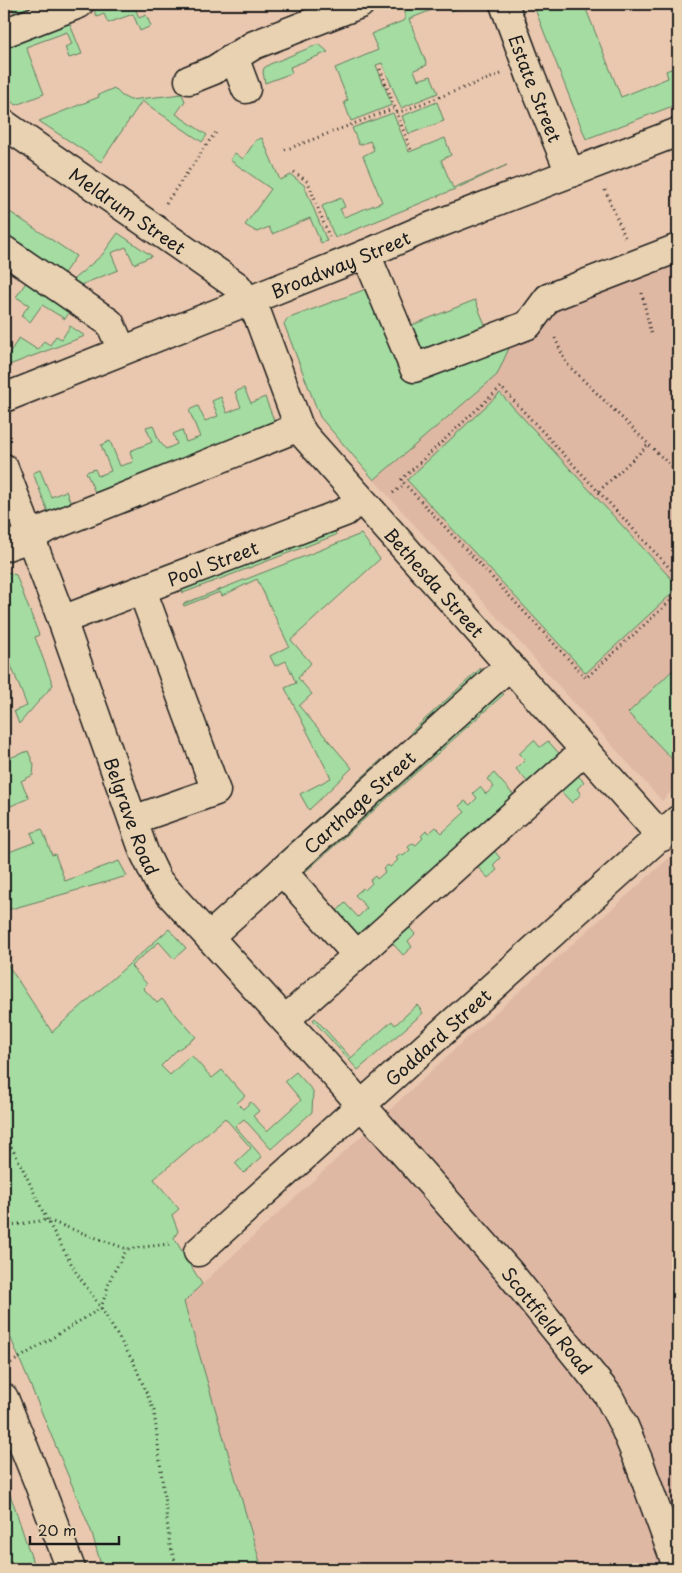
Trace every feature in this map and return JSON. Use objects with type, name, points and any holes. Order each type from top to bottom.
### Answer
[{"type":"street","points":[[4,33],[78,4]]},
{"type":"street","points":[[189,80],[214,70],[254,45],[360,4]]},
{"type":"street","name":"Estate Street","points":[[504,4],[570,173]]},
{"type":"street","points":[[234,57],[246,89]]},
{"type":"street","name":"Meldrum Street","points":[[4,124],[237,286],[248,302]]},
{"type":"street","name":"Broadway Street","points":[[4,398],[248,302],[419,231],[678,132]]},
{"type":"street","points":[[366,254],[414,368],[528,325],[548,298],[678,248]]},
{"type":"street","points":[[4,250],[110,323],[122,350]]},
{"type":"street","name":"Bethesda Street","points":[[248,302],[260,321],[299,427],[360,499],[585,750],[670,829]]},
{"type":"street","points":[[4,547],[299,427]]},
{"type":"street","name":"Belgrave Road","points":[[4,468],[62,620],[144,852],[158,881],[361,1105]]},
{"type":"street","name":"Pool Street","points":[[62,620],[344,512],[360,499]]},
{"type":"street","points":[[133,820],[216,791],[142,590]]},
{"type":"street","name":"Carthage Street","points":[[209,937],[509,666]]},
{"type":"street","points":[[285,1020],[585,750]]},
{"type":"street","name":"Goddard Street","points":[[198,1252],[670,829]]},
{"type":"street","points":[[282,871],[358,955]]},
{"type":"street","name":"Scottfield Road","points":[[361,1105],[509,1272],[608,1395],[624,1426],[639,1462],[678,1569]]},
{"type":"street","points":[[4,1398],[71,1569]]},
{"type":"path","points":[[380,68],[411,150]]},
{"type":"path","points":[[397,113],[509,72]]},
{"type":"path","points":[[285,150],[395,108]]},
{"type":"path","points":[[161,210],[218,130]]},
{"type":"path","points":[[294,172],[308,182],[333,246]]},
{"type":"path","points":[[551,331],[566,363],[678,473]]},
{"type":"path","points":[[678,577],[501,387],[400,480],[586,678],[678,594]]},
{"type":"path","points":[[598,491],[649,444]]},
{"type":"path","points":[[4,1134],[47,1220],[76,1272],[101,1308],[134,1363],[154,1411],[170,1546],[178,1569]]},
{"type":"path","points":[[4,1226],[47,1220],[127,1249],[169,1244],[185,1234],[198,1252]]},
{"type":"path","points":[[11,1363],[101,1308],[111,1277],[127,1249]]},
{"type":"path","points":[[4,1539],[8,1569]]},
{"type":"shaded area","points":[[678,257],[678,785],[662,801],[374,480],[497,375],[510,346],[555,302]]},
{"type":"shaded area","points":[[678,850],[678,1569],[262,1569],[184,1302],[459,1045]]},
{"type":"green space","points":[[11,4],[54,4],[16,18]]},
{"type":"green space","points":[[103,4],[138,4],[134,5],[139,18],[146,15],[151,26],[140,31],[133,14],[108,23],[104,14],[97,17],[93,8]]},
{"type":"green space","points":[[420,4],[447,4],[409,19],[427,65],[414,70],[418,80],[431,76],[438,93],[401,108],[382,63],[376,65],[392,105],[351,121],[344,102],[348,100],[335,68],[378,50],[371,34],[405,20],[405,10]]},
{"type":"green space","points":[[447,4],[469,4],[450,11]]},
{"type":"green space","points":[[533,4],[584,4],[621,97],[668,78],[666,71],[678,66],[678,104],[586,139]]},
{"type":"green space","points":[[67,17],[82,54],[69,58],[65,47],[72,44],[67,32],[26,47],[44,94],[16,105],[4,96],[4,42]]},
{"type":"green space","points":[[319,44],[328,52],[290,67],[292,73],[265,83],[264,68]]},
{"type":"green space","points":[[114,88],[122,96],[130,100],[182,94],[185,101],[176,114],[207,135],[202,142],[142,101],[101,162],[39,121],[99,97],[98,95]]},
{"type":"green space","points":[[437,102],[444,121],[409,134],[402,116]]},
{"type":"green space","points":[[393,113],[409,152],[445,138],[451,155],[441,160],[453,188],[507,165],[453,190],[335,238],[322,206],[341,198],[345,207],[340,209],[344,217],[382,202],[363,156],[374,150],[370,141],[359,145],[352,128]]},
{"type":"green space","points":[[262,138],[280,180],[291,175],[304,185],[327,241],[321,243],[310,218],[272,234],[269,227],[257,232],[245,225],[271,189],[230,160],[235,153],[243,159],[256,140]]},
{"type":"green space","points":[[4,208],[76,256],[60,279],[4,241]]},
{"type":"green space","points":[[118,233],[152,256],[134,264],[126,247],[111,253],[118,270],[73,288],[68,284],[102,255]]},
{"type":"green space","points":[[31,275],[74,305],[65,319],[42,305],[30,322],[21,316],[29,305],[16,297]]},
{"type":"green space","points":[[374,286],[411,383],[510,346],[497,375],[374,480],[320,417],[284,324],[287,319]]},
{"type":"green space","points":[[475,300],[488,332],[419,358],[407,327]]},
{"type":"green space","points":[[70,326],[85,336],[4,367],[4,361],[19,338],[38,350],[44,341],[50,345],[56,336],[62,339]]},
{"type":"green space","points":[[244,388],[251,403],[265,397],[277,428],[98,499],[86,472],[95,469],[98,476],[111,471],[101,445],[110,441],[120,466],[133,462],[130,451],[152,442],[146,427],[153,425],[159,441],[166,449],[177,444],[173,434],[182,430],[186,442],[200,437],[189,410],[198,406],[205,421],[218,416],[212,401],[221,397],[227,413],[241,407],[235,392]]},
{"type":"green space","points":[[500,393],[678,586],[586,673],[407,480]]},
{"type":"green space","points":[[40,470],[51,497],[66,491],[73,509],[50,517],[33,473]]},
{"type":"green space","points":[[335,531],[336,535],[183,593],[181,588]]},
{"type":"green space","points":[[361,534],[380,559],[291,640],[311,663],[298,678],[312,694],[299,706],[352,768],[309,810],[300,794],[331,778],[285,688],[296,683],[286,661],[275,666],[270,656],[289,646],[257,579],[222,596],[220,592],[184,606],[183,604]]},
{"type":"green space","points":[[4,573],[16,575],[39,635],[35,637],[53,685],[19,724],[14,711],[27,706],[7,655],[4,657]]},
{"type":"green space","points":[[678,665],[678,759],[675,762],[628,713]]},
{"type":"green space","points":[[481,668],[480,674],[413,734],[410,733]]},
{"type":"green space","points":[[500,692],[504,694],[304,873],[304,868]]},
{"type":"green space","points":[[534,740],[540,747],[548,741],[564,759],[532,787],[516,769],[525,760],[519,754]]},
{"type":"green space","points":[[28,751],[34,765],[33,775],[21,781],[29,798],[4,809],[4,760]]},
{"type":"green space","points":[[382,759],[382,765],[280,859],[275,857]]},
{"type":"green space","points":[[572,769],[584,782],[577,789],[581,794],[572,803],[555,785]]},
{"type":"green space","points":[[494,773],[518,800],[358,943],[333,915],[345,903],[358,917],[367,908],[355,895],[363,888],[365,890],[372,883],[370,880],[375,876],[377,879],[385,872],[383,869],[388,865],[390,867],[398,860],[396,858],[401,854],[403,856],[410,850],[408,847],[413,843],[416,845],[423,838],[421,836],[426,831],[429,833],[436,827],[442,833],[465,812],[459,806],[465,801],[470,805],[477,798],[473,793],[480,787],[486,794],[494,787],[487,779]]},
{"type":"green space","points":[[42,829],[52,855],[55,854],[65,881],[119,861],[127,876],[4,911],[4,859],[10,857],[9,852],[35,842],[31,833]]},
{"type":"green space","points":[[489,844],[500,858],[493,865],[497,870],[488,878],[471,860]]},
{"type":"green space","points":[[403,920],[415,934],[408,941],[412,947],[403,955],[386,936]]},
{"type":"green space","points":[[169,929],[186,948],[174,959],[159,942],[131,966],[147,984],[143,988],[157,1003],[162,999],[196,1037],[176,1051],[161,1066],[170,1075],[191,1055],[212,1078],[222,1070],[245,1096],[237,1103],[243,1109],[251,1102],[259,1111],[253,1116],[267,1131],[301,1100],[285,1081],[296,1072],[313,1091],[312,1112],[271,1149],[244,1119],[235,1126],[262,1157],[244,1173],[235,1163],[251,1148],[225,1118],[154,1179],[179,1209],[172,1215],[178,1231],[174,1238],[202,1284],[184,1302],[262,1569],[102,1569],[92,1533],[4,1322],[4,959],[52,1032]]},
{"type":"green space","points":[[417,1005],[423,1013],[358,1070],[313,1020],[315,1018],[351,1058],[392,1021],[395,1025]]},
{"type":"green space","points":[[4,1480],[14,1505],[35,1569],[4,1569]]}]
